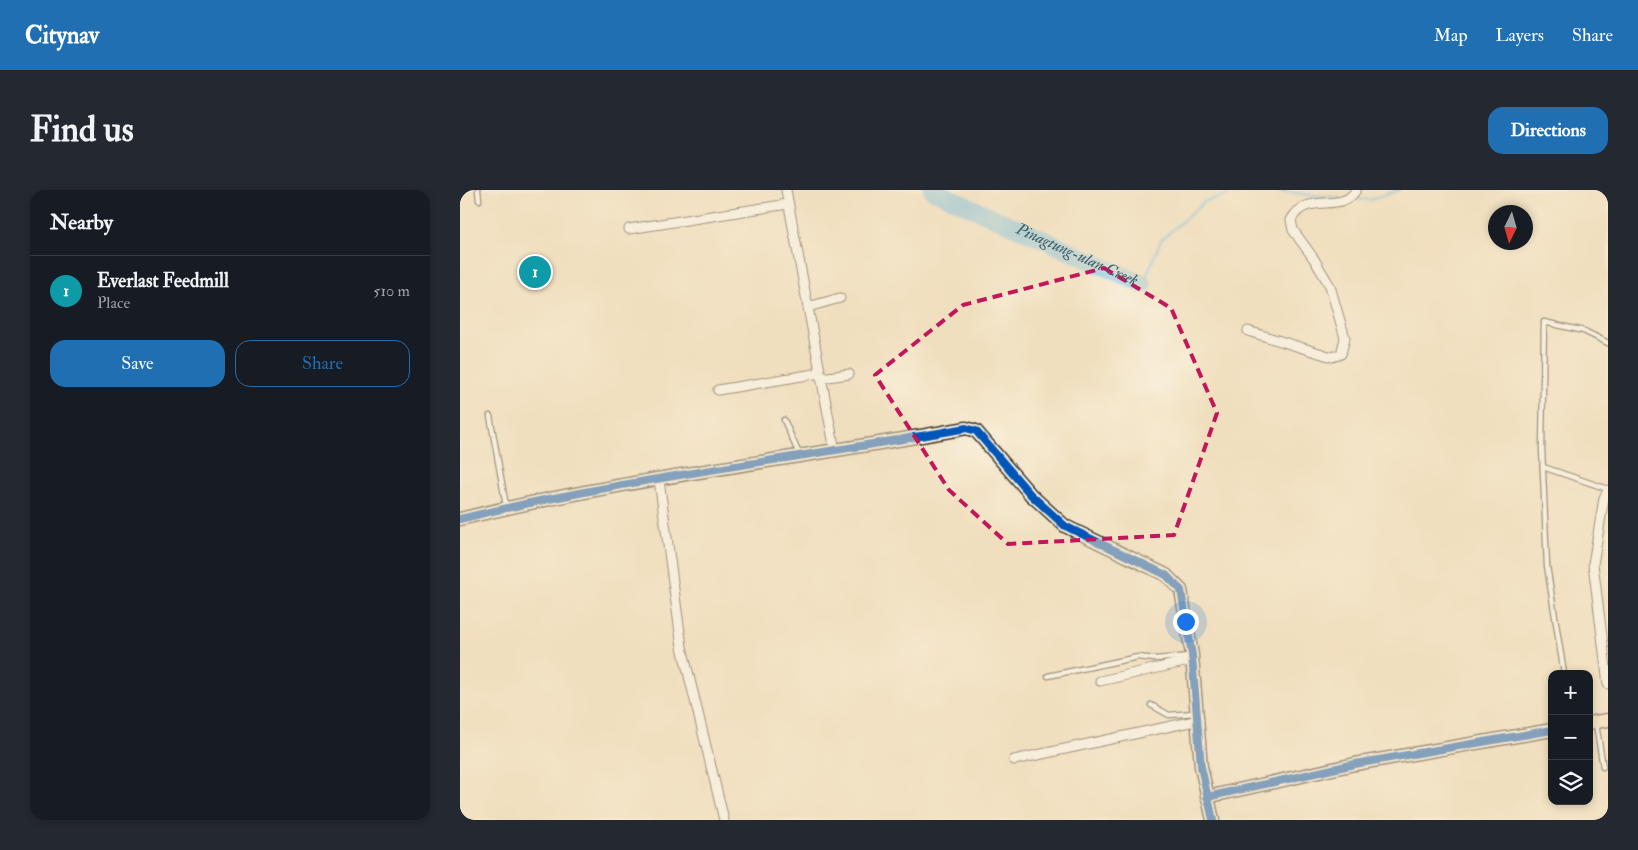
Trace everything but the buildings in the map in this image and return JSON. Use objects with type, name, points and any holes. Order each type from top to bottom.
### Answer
[{"type":"street","points":[[786,190],[835,451]]},
{"type":"street","points":[[1248,332],[1332,357],[1341,354],[1345,338],[1330,286],[1314,258],[1293,230],[1291,220],[1296,210],[1304,205],[1342,201],[1355,192]]},
{"type":"street","points":[[629,229],[788,204]]},
{"type":"street","points":[[808,307],[840,298]]},
{"type":"street","points":[[718,390],[821,375],[849,374]]},
{"type":"street","points":[[460,519],[506,508],[659,480],[800,458],[966,428],[976,431],[1031,495],[1064,526],[1166,575],[1175,581],[1181,590],[1193,658],[1201,767],[1214,820]]},
{"type":"street","points":[[659,480],[682,648],[724,820]]},
{"type":"street","points":[[1608,490],[1604,498],[1593,564],[1608,684]]},
{"type":"street","points":[[1100,681],[1193,658]]},
{"type":"street","points":[[1014,760],[1198,716]]},
{"type":"street","points":[[1207,797],[1355,764],[1548,731]]},
{"type":"lane","points":[[478,190],[479,200]]},
{"type":"lane","points":[[1563,670],[1547,566],[1543,467],[1544,322],[1584,332],[1608,343]]},
{"type":"lane","points":[[490,416],[506,508]]},
{"type":"lane","points":[[784,420],[800,458]]},
{"type":"lane","points":[[1543,467],[1608,490]]},
{"type":"lane","points":[[1048,676],[1138,657],[1155,659],[1193,658]]},
{"type":"lane","points":[[1151,705],[1169,715],[1198,716]]},
{"type":"lane","points":[[1598,722],[1603,767]]},
{"type":"highlighted area","points":[[1104,268],[1171,308],[1217,413],[1174,535],[1008,544],[949,490],[875,375],[963,305]]},
{"type":"waterway","name":"Pinagtung-ulan Creek","points":[[932,190],[1143,284]]},
{"type":"waterway","name":"Pinagtung-ulan Creek","points":[[1143,284],[1161,240],[1204,202],[1242,190]]},
{"type":"waterway","name":"Pinagtung-ulan Creek","points":[[1266,190],[1340,198]]},
{"type":"waterway","name":"Pinagtung-ulan Creek","points":[[1351,199],[1370,200],[1399,190]]},
{"type":"cycle path","points":[[460,519],[649,480],[966,428],[976,431],[1031,495],[1065,526],[1166,575],[1181,590],[1192,655],[1201,767],[1213,820]]},
{"type":"cycle path","points":[[1207,797],[1355,764],[1548,731]]},
{"type":"place","name":"Everlast Feedmill","points":[[535,272]]}]
